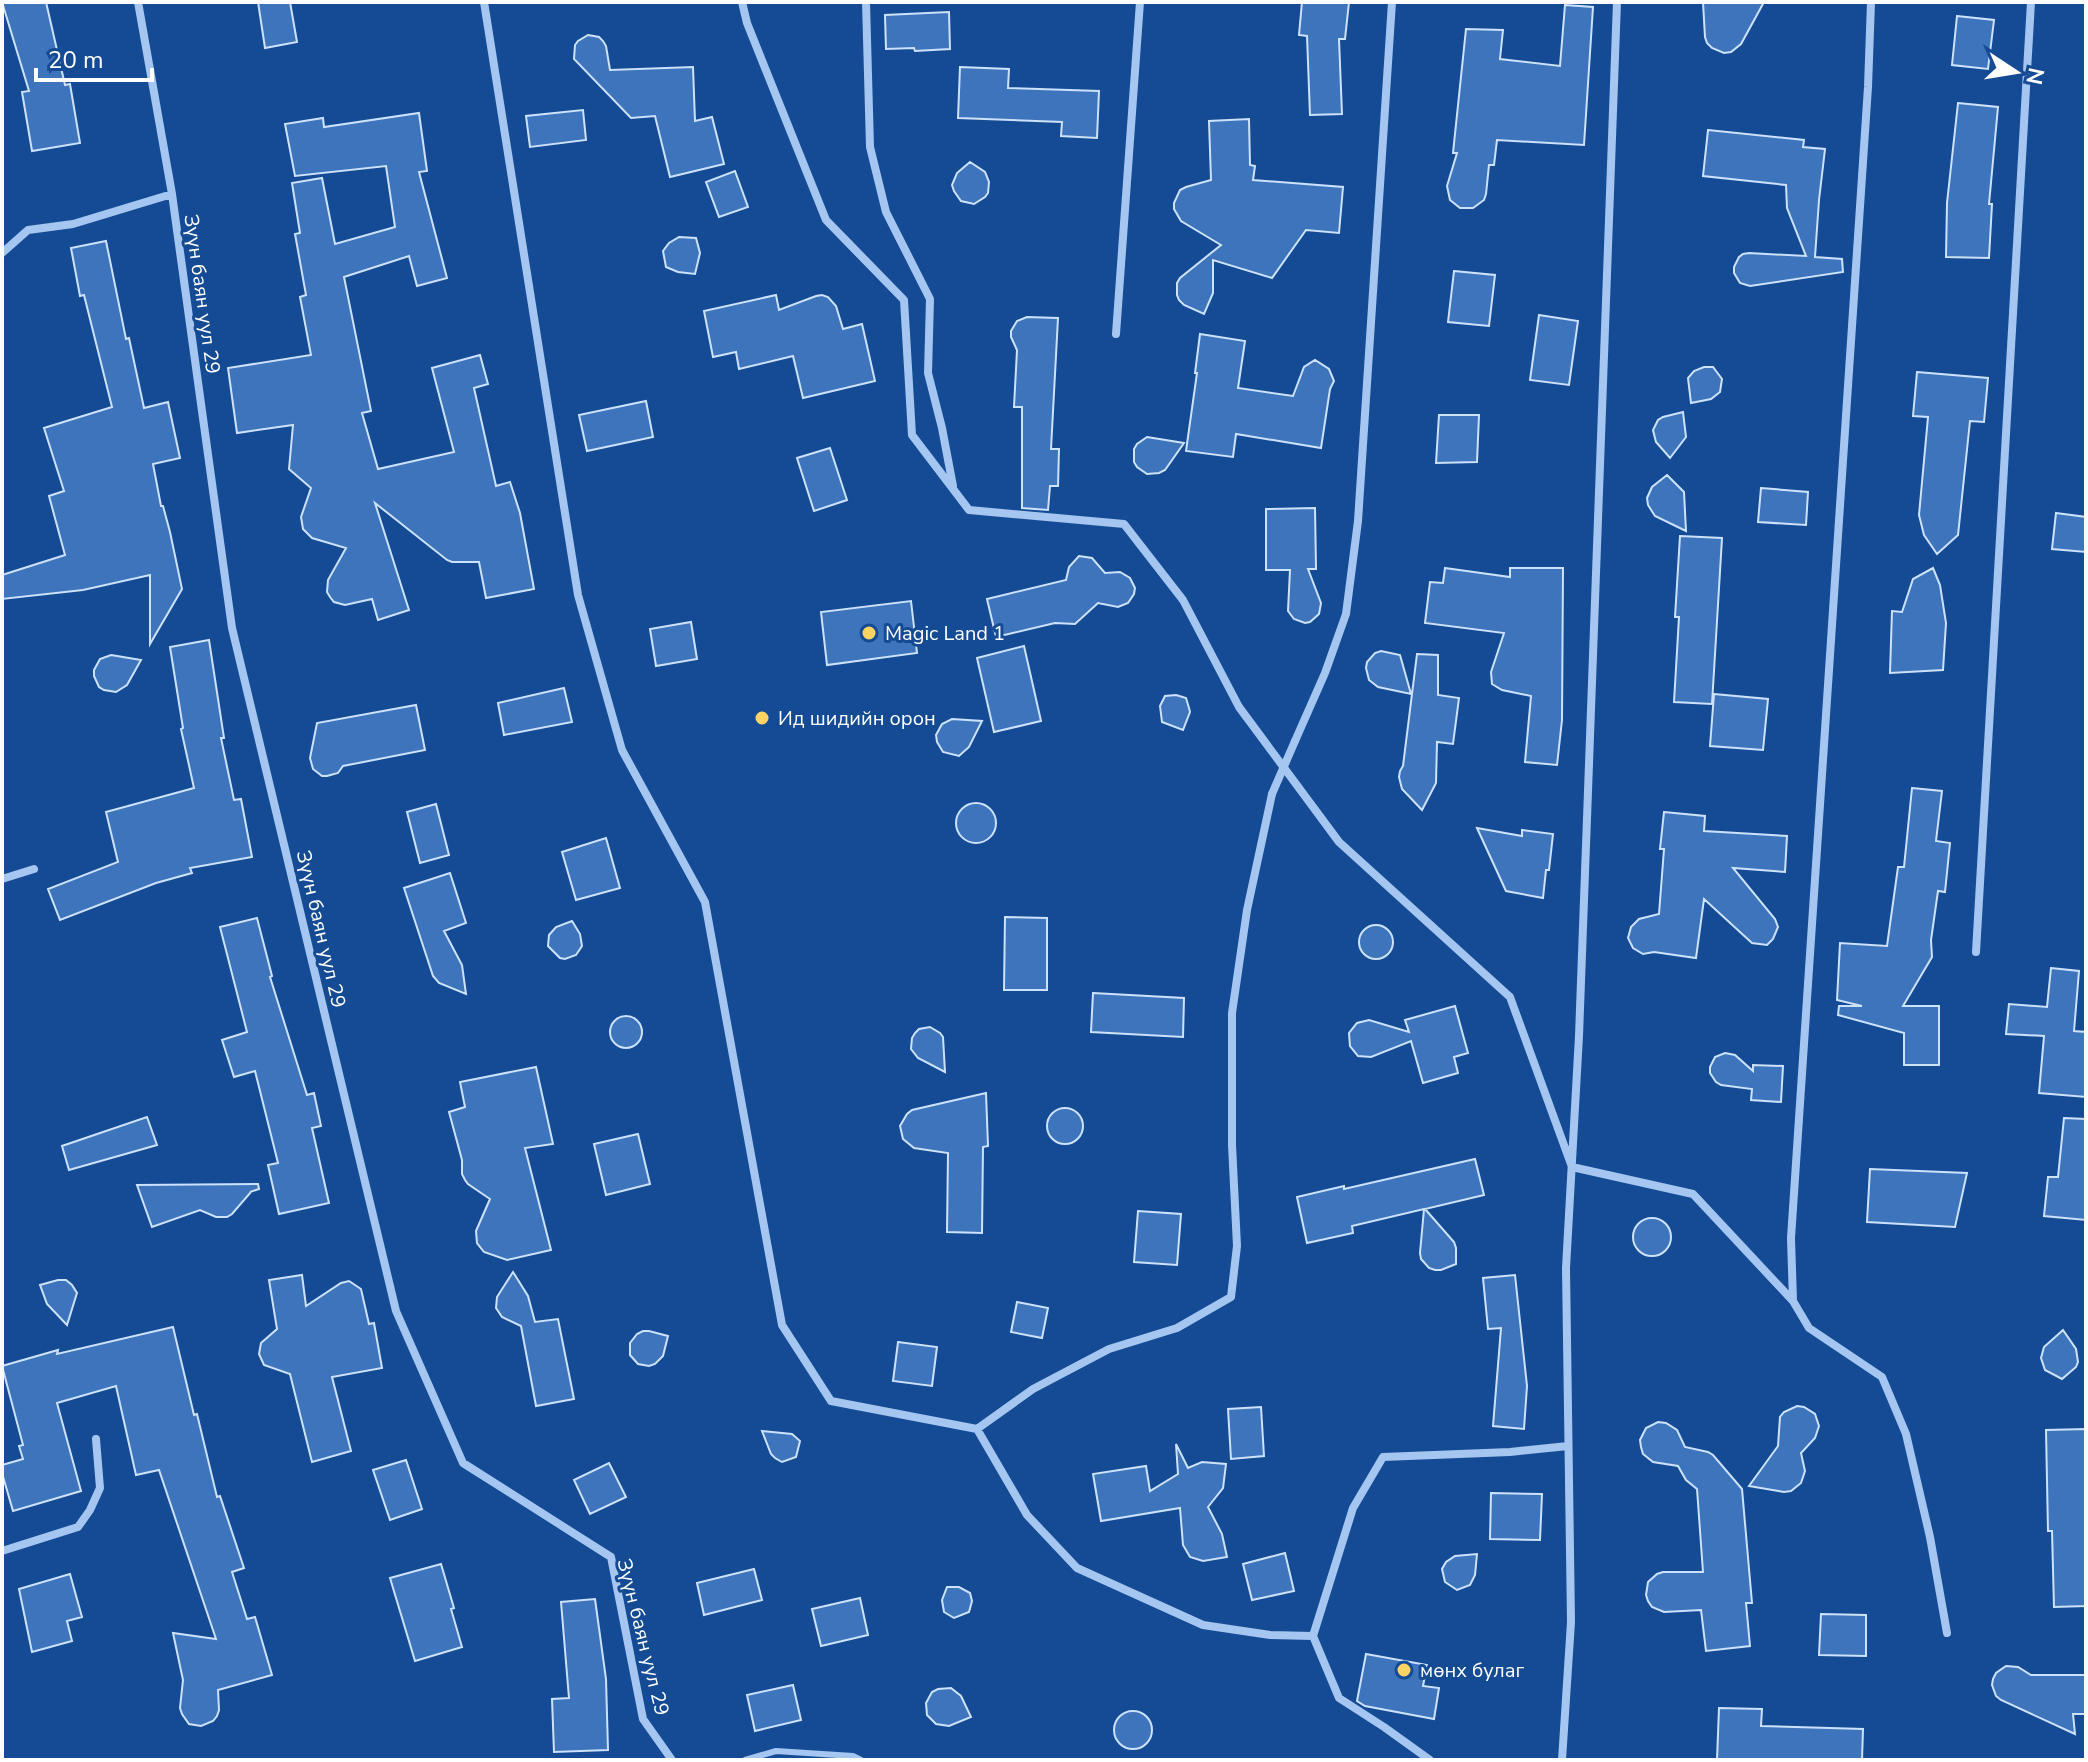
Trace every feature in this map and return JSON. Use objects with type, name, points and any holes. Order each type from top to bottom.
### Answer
[{"type":"street","name":"Зүүн баян уул 29","points":[[138,2],[172,194],[232,628],[396,1311],[463,1463],[611,1557],[643,1719],[672,1760]]},
{"type":"street","points":[[484,2],[578,595],[622,750],[705,902],[782,1325],[831,1401],[977,1429],[1033,1389],[1109,1349],[1177,1328],[1231,1297],[1237,1246],[1232,1145],[1232,1013],[1247,910],[1272,794],[1325,673],[1346,614],[1359,506],[1392,2]]},
{"type":"street","points":[[742,2],[747,23],[826,220],[904,300],[912,435],[969,510],[1124,524],[1183,600],[1239,707],[1339,842],[1510,997],[1572,1167]]},
{"type":"street","points":[[866,2],[870,147],[886,212],[930,299],[928,373],[954,491]]},
{"type":"street","points":[[1116,334],[1140,2]]},
{"type":"street","points":[[1562,1760],[1571,1622],[1566,1268],[1579,1036],[1617,2]]},
{"type":"street","points":[[1793,1301],[1791,1238],[1867,103],[1871,2]]},
{"type":"street","points":[[1976,952],[2031,2]]},
{"type":"street","points":[[2,253],[28,230],[73,224],[172,194]]},
{"type":"street","points":[[2,879],[34,869]]},
{"type":"street","points":[[1572,1167],[1693,1194],[1793,1301],[1809,1328],[1882,1377],[1906,1434],[1930,1537],[1947,1633]]},
{"type":"street","points":[[977,1429],[1027,1515],[1077,1568],[1203,1625],[1270,1635],[1313,1636]]},
{"type":"street","points":[[2,1551],[78,1527],[100,1488],[96,1439]]},
{"type":"street","points":[[1430,1760],[1339,1698],[1313,1636],[1353,1508],[1383,1457],[1510,1452],[1568,1446]]},
{"type":"lane","points":[[745,1760],[776,1751],[853,1756],[861,1760]]},
{"type":"building","points":[[2,2],[46,2],[65,85],[70,84],[80,143],[32,151],[22,92],[29,91]]},
{"type":"building","points":[[258,2],[290,2],[297,42],[265,48]]},
{"type":"building","points":[[1302,2],[1349,2],[1345,39],[1339,39],[1342,114],[1310,115],[1307,36],[1299,35]]},
{"type":"building","points":[[1703,2],[1764,2],[1741,44],[1724,53],[1707,43]]},
{"type":"building","points":[[1565,5],[1593,7],[1584,145],[1497,140],[1494,165],[1489,165],[1484,200],[1473,208],[1460,208],[1450,200],[1447,186],[1457,153],[1453,153],[1466,29],[1503,30],[1500,59],[1560,66]]},
{"type":"building","points":[[949,12],[950,49],[886,49],[885,15]]},
{"type":"building","points":[[1957,16],[1994,20],[1988,69],[1952,65]]},
{"type":"building","points":[[588,35],[603,41],[610,70],[693,67],[695,121],[712,117],[724,164],[670,177],[655,116],[631,118],[574,59],[575,45]]},
{"type":"building","points":[[960,67],[1009,69],[1008,88],[1099,91],[1097,138],[1061,136],[1062,122],[958,118]]},
{"type":"building","points":[[1958,103],[1998,107],[1989,204],[1992,204],[1989,258],[1946,257],[1947,203]]},
{"type":"building","points":[[583,110],[586,140],[530,147],[526,116]]},
{"type":"building","points":[[419,113],[427,171],[419,172],[447,278],[417,286],[409,256],[344,277],[371,411],[362,413],[378,469],[454,452],[432,368],[480,355],[488,384],[474,388],[496,486],[510,482],[520,513],[534,589],[486,598],[479,562],[447,560],[375,503],[409,610],[378,620],[372,599],[345,605],[334,602],[327,592],[328,580],[346,548],[312,538],[303,529],[301,517],[311,488],[289,469],[293,425],[237,433],[228,368],[311,355],[300,297],[306,295],[295,234],[300,233],[292,183],[322,178],[335,244],[395,227],[386,166],[295,176],[285,124],[323,118],[324,127]]},
{"type":"building","points":[[1249,119],[1250,165],[1255,166],[1253,180],[1343,187],[1339,233],[1306,230],[1272,278],[1213,260],[1213,293],[1204,314],[1179,300],[1177,283],[1221,245],[1181,221],[1174,203],[1180,190],[1211,180],[1209,121]]},
{"type":"building","points":[[1708,130],[1804,140],[1803,147],[1825,149],[1815,257],[1842,259],[1843,272],[1750,286],[1740,283],[1734,267],[1743,254],[1806,256],[1787,208],[1786,185],[1703,176]]},
{"type":"building","points":[[970,162],[985,172],[989,182],[988,193],[974,204],[961,201],[952,185],[957,173]]},
{"type":"building","points":[[735,171],[748,207],[719,217],[706,182]]},
{"type":"building","points":[[679,237],[696,238],[700,253],[695,274],[666,267],[663,251]]},
{"type":"building","points":[[106,241],[144,408],[168,402],[180,458],[153,464],[182,589],[150,644],[150,575],[83,590],[2,599],[2,575],[65,555],[49,496],[64,491],[44,428],[112,407],[84,295],[80,296],[71,248]]},
{"type":"building","points":[[1454,271],[1495,275],[1489,326],[1448,322]]},
{"type":"building","points":[[776,295],[779,310],[816,296],[828,297],[836,306],[843,329],[862,324],[875,381],[803,398],[793,356],[739,369],[736,352],[713,357],[704,311]]},
{"type":"building","points":[[1539,315],[1578,321],[1569,385],[1530,380]]},
{"type":"building","points":[[1027,317],[1058,318],[1051,449],[1059,449],[1058,486],[1050,486],[1048,510],[1022,508],[1022,407],[1014,407],[1017,350],[1011,331],[1017,321]]},
{"type":"building","points":[[1200,334],[1245,341],[1238,388],[1293,396],[1304,367],[1315,360],[1329,369],[1334,381],[1330,389],[1321,448],[1236,434],[1233,457],[1186,451]]},
{"type":"building","points":[[1704,367],[1713,367],[1722,379],[1720,392],[1711,399],[1691,403],[1688,378]]},
{"type":"building","points":[[1917,372],[1988,378],[1984,422],[1970,421],[1958,535],[1937,554],[1924,535],[1919,515],[1928,417],[1913,416]]},
{"type":"building","points":[[646,401],[653,437],[587,451],[579,415]]},
{"type":"building","points":[[1683,412],[1686,437],[1670,458],[1656,442],[1653,430],[1663,417]]},
{"type":"building","points":[[1439,415],[1479,415],[1477,462],[1436,463]]},
{"type":"building","points":[[1147,437],[1184,443],[1165,470],[1159,473],[1147,474],[1134,462],[1134,449]]},
{"type":"building","points":[[830,448],[847,500],[814,511],[797,458]]},
{"type":"building","points":[[1667,475],[1684,492],[1686,531],[1655,516],[1648,505],[1647,498],[1652,487]]},
{"type":"building","points":[[1761,488],[1808,492],[1806,525],[1758,522]]},
{"type":"building","points":[[1315,508],[1316,569],[1308,569],[1321,603],[1319,614],[1305,623],[1294,619],[1288,611],[1290,570],[1266,570],[1266,509]]},
{"type":"building","points":[[2056,513],[2086,517],[2086,552],[2052,549]]},
{"type":"building","points":[[1680,536],[1722,538],[1712,704],[1674,702]]},
{"type":"building","points":[[1079,556],[1092,558],[1105,573],[1120,572],[1130,578],[1135,588],[1128,603],[1118,607],[1098,603],[1075,624],[1055,623],[996,637],[987,599],[1066,580],[1069,567]]},
{"type":"building","points":[[1445,568],[1510,577],[1510,568],[1563,568],[1562,720],[1557,765],[1525,762],[1531,696],[1502,690],[1492,684],[1491,672],[1504,633],[1425,623],[1430,582],[1443,583]]},
{"type":"building","points":[[1933,568],[1940,585],[1946,623],[1943,670],[1890,673],[1892,611],[1902,612],[1913,579]]},
{"type":"building","name":"Magic Land 1","points":[[911,601],[917,653],[827,665],[821,612]]},
{"type":"building","points":[[691,622],[697,659],[656,666],[650,629]]},
{"type":"building","points":[[209,640],[224,738],[221,738],[234,800],[241,799],[252,857],[190,868],[192,873],[156,883],[60,920],[48,889],[118,862],[106,812],[194,788],[181,729],[170,647]]},
{"type":"building","points":[[1024,646],[1041,721],[994,732],[977,658]]},
{"type":"building","points":[[1381,651],[1400,655],[1411,694],[1378,687],[1369,680],[1367,662]]},
{"type":"building","points":[[1417,654],[1438,655],[1438,695],[1459,698],[1453,744],[1437,742],[1436,783],[1422,810],[1402,789],[1399,777]]},
{"type":"building","points":[[111,655],[141,660],[127,685],[116,692],[99,687],[94,676],[100,659]]},
{"type":"building","points":[[564,688],[572,722],[504,735],[498,703]]},
{"type":"building","points":[[1714,694],[1768,699],[1763,750],[1710,746]]},
{"type":"building","points":[[1165,696],[1186,698],[1190,712],[1183,730],[1162,722],[1160,706]]},
{"type":"building","points":[[416,705],[425,750],[343,766],[338,773],[327,776],[313,769],[310,758],[317,723]]},
{"type":"building","points":[[952,719],[982,721],[969,747],[959,756],[943,752],[937,742],[936,735],[942,724]]},
{"type":"building","points":[[1912,788],[1942,791],[1936,841],[1950,843],[1945,892],[1938,891],[1931,940],[1932,957],[1903,1006],[1939,1006],[1939,1065],[1904,1065],[1904,1033],[1838,1015],[1839,1006],[1862,1006],[1837,1000],[1840,943],[1887,946],[1898,867],[1904,867]]},
{"type":"building","points":[[976,803],[990,809],[996,823],[990,837],[976,843],[962,837],[956,823],[962,809]]},
{"type":"building","points":[[436,804],[449,855],[420,863],[407,812]]},
{"type":"building","points":[[1664,812],[1705,816],[1704,831],[1787,836],[1785,872],[1733,868],[1775,919],[1778,927],[1767,945],[1752,943],[1704,899],[1696,958],[1654,952],[1643,954],[1633,948],[1628,938],[1631,927],[1639,919],[1659,914]]},
{"type":"building","points":[[1477,828],[1522,836],[1522,830],[1553,834],[1543,898],[1506,891]]},
{"type":"building","points":[[606,838],[620,888],[576,900],[562,852]]},
{"type":"building","points":[[450,873],[466,923],[444,931],[462,965],[466,994],[439,983],[433,976],[404,888]]},
{"type":"building","points":[[1005,917],[1047,918],[1047,990],[1004,990]]},
{"type":"building","points":[[257,918],[270,977],[307,1095],[314,1093],[321,1126],[312,1128],[329,1203],[279,1214],[268,1165],[278,1163],[255,1071],[234,1077],[222,1040],[247,1032],[220,927]]},
{"type":"building","points":[[572,921],[580,934],[582,946],[576,955],[560,958],[548,946],[549,935],[556,927]]},
{"type":"building","points":[[1376,925],[1388,930],[1393,942],[1388,954],[1376,959],[1364,954],[1359,942],[1364,930]]},
{"type":"building","points":[[2051,968],[2079,971],[2074,1031],[2086,1032],[2086,1097],[2039,1093],[2044,1036],[2006,1034],[2009,1004],[2047,1007]]},
{"type":"building","points":[[1093,993],[1184,998],[1183,1037],[1091,1032]]},
{"type":"building","points":[[1455,1006],[1468,1053],[1454,1057],[1458,1073],[1423,1083],[1411,1041],[1371,1057],[1358,1056],[1350,1046],[1349,1033],[1357,1023],[1369,1020],[1409,1032],[1405,1020]]},
{"type":"building","points":[[626,1016],[637,1021],[642,1032],[637,1043],[626,1048],[615,1043],[610,1032],[615,1021]]},
{"type":"building","points":[[930,1027],[943,1037],[945,1072],[918,1058],[911,1049],[915,1033]]},
{"type":"building","points":[[1725,1053],[1735,1055],[1753,1071],[1753,1065],[1783,1066],[1781,1102],[1751,1100],[1752,1089],[1716,1082],[1710,1067],[1715,1057]]},
{"type":"building","points":[[536,1067],[553,1144],[525,1148],[551,1250],[507,1260],[484,1252],[477,1243],[476,1231],[490,1199],[468,1184],[462,1174],[462,1160],[449,1112],[465,1107],[460,1082]]},
{"type":"building","points":[[986,1093],[988,1146],[983,1147],[982,1233],[947,1232],[948,1153],[914,1148],[903,1139],[900,1126],[912,1110]]},
{"type":"building","points":[[1065,1108],[1078,1113],[1083,1126],[1078,1139],[1065,1144],[1052,1139],[1047,1126],[1052,1113]]},
{"type":"building","points":[[147,1117],[157,1145],[69,1170],[62,1146]]},
{"type":"building","points":[[2064,1118],[2086,1119],[2086,1220],[2044,1216],[2048,1177],[2058,1177]]},
{"type":"building","points":[[638,1134],[650,1184],[606,1195],[594,1144]]},
{"type":"building","points":[[1475,1159],[1484,1195],[1425,1209],[1454,1242],[1456,1264],[1435,1270],[1421,1259],[1424,1209],[1352,1226],[1353,1233],[1307,1243],[1297,1197]]},
{"type":"building","points":[[1870,1169],[1967,1173],[1955,1227],[1867,1222]]},
{"type":"building","points":[[258,1184],[259,1189],[250,1192],[227,1217],[216,1217],[200,1210],[152,1227],[137,1185]]},
{"type":"building","points":[[1138,1211],[1181,1214],[1177,1265],[1134,1262]]},
{"type":"building","points":[[1652,1218],[1665,1224],[1671,1237],[1665,1250],[1652,1256],[1639,1250],[1633,1237],[1639,1224]]},
{"type":"building","points":[[513,1272],[528,1296],[535,1322],[558,1319],[574,1399],[536,1406],[521,1326],[502,1317],[496,1308],[497,1297]]},
{"type":"building","points":[[302,1275],[306,1306],[341,1283],[349,1281],[361,1289],[369,1324],[374,1323],[382,1368],[332,1377],[351,1451],[312,1462],[290,1374],[264,1365],[259,1354],[261,1343],[277,1329],[269,1280]]},
{"type":"building","points":[[1515,1275],[1527,1386],[1524,1429],[1493,1426],[1501,1328],[1488,1329],[1483,1278]]},
{"type":"building","points":[[66,1280],[77,1293],[67,1325],[47,1304],[40,1285]]},
{"type":"building","points":[[1017,1302],[1048,1308],[1042,1338],[1011,1332]]},
{"type":"building","points":[[173,1327],[217,1497],[220,1496],[244,1568],[232,1572],[247,1619],[255,1617],[272,1675],[218,1690],[217,1716],[201,1726],[189,1724],[180,1708],[183,1680],[173,1633],[216,1639],[159,1470],[136,1475],[116,1386],[57,1403],[81,1491],[13,1511],[2,1473],[2,1465],[23,1459],[19,1446],[23,1445],[2,1366],[58,1350],[57,1354]]},
{"type":"building","points":[[2063,1330],[2076,1349],[2078,1362],[2062,1379],[2045,1370],[2041,1358],[2044,1347]]},
{"type":"building","points":[[643,1331],[668,1336],[663,1356],[649,1366],[638,1364],[630,1355],[630,1343]]},
{"type":"building","points":[[898,1342],[937,1347],[932,1386],[893,1381]]},
{"type":"building","points":[[1797,1406],[1815,1414],[1819,1426],[1815,1438],[1801,1453],[1805,1471],[1801,1483],[1784,1492],[1749,1486],[1778,1446],[1780,1417]]},
{"type":"building","points":[[1261,1407],[1264,1456],[1231,1459],[1228,1409]]},
{"type":"building","points":[[1658,1422],[1677,1430],[1685,1447],[1713,1455],[1742,1489],[1752,1603],[1746,1603],[1750,1646],[1706,1651],[1701,1610],[1664,1612],[1652,1607],[1648,1601],[1648,1582],[1657,1574],[1703,1572],[1697,1489],[1686,1480],[1678,1466],[1653,1462],[1643,1454],[1640,1440],[1646,1428]]},
{"type":"building","points":[[2086,1429],[2086,1606],[2054,1607],[2052,1531],[2048,1531],[2046,1430]]},
{"type":"building","points":[[762,1431],[792,1434],[800,1441],[796,1457],[782,1462],[775,1458]]},
{"type":"building","points":[[1176,1444],[1188,1468],[1202,1462],[1226,1464],[1223,1488],[1208,1507],[1222,1534],[1227,1557],[1203,1561],[1190,1557],[1183,1545],[1180,1508],[1101,1521],[1093,1474],[1146,1466],[1150,1491],[1178,1474]]},
{"type":"building","points":[[406,1460],[422,1509],[390,1520],[373,1470]]},
{"type":"building","points":[[609,1463],[626,1497],[590,1514],[574,1480]]},
{"type":"building","points":[[1491,1493],[1542,1494],[1540,1540],[1490,1539]]},
{"type":"building","points":[[1285,1553],[1294,1591],[1252,1600],[1243,1564]]},
{"type":"building","points":[[1477,1554],[1475,1575],[1470,1585],[1457,1590],[1445,1582],[1442,1569],[1446,1562],[1455,1556]]},
{"type":"building","points":[[441,1564],[462,1647],[415,1661],[390,1578]]},
{"type":"building","points":[[754,1569],[762,1600],[704,1615],[697,1583]]},
{"type":"building","points":[[70,1574],[82,1617],[67,1621],[72,1641],[32,1652],[19,1589]]},
{"type":"building","points":[[947,1587],[959,1587],[970,1593],[972,1601],[969,1612],[954,1618],[944,1612],[942,1600]]},
{"type":"building","points":[[860,1598],[868,1635],[821,1646],[812,1609]]},
{"type":"building","points":[[595,1599],[606,1679],[608,1750],[554,1752],[552,1699],[569,1698],[561,1602]]},
{"type":"building","points":[[1821,1614],[1866,1615],[1866,1656],[1819,1655]]},
{"type":"building","points":[[1366,1654],[1427,1665],[1423,1686],[1439,1688],[1434,1719],[1365,1706],[1357,1701]]},
{"type":"building","points":[[2006,1666],[2018,1667],[2031,1675],[2086,1675],[2086,1714],[2073,1714],[2075,1734],[1996,1696],[1993,1679]]},
{"type":"building","points":[[793,1685],[801,1720],[755,1731],[747,1695]]},
{"type":"building","points":[[951,1688],[961,1696],[971,1717],[949,1726],[936,1724],[927,1715],[926,1703],[932,1692]]},
{"type":"building","points":[[1719,1708],[1762,1709],[1761,1726],[1863,1729],[1862,1760],[1717,1760]]},
{"type":"building","points":[[1133,1711],[1147,1716],[1152,1730],[1147,1744],[1133,1749],[1119,1744],[1114,1730],[1119,1716]]},
{"type":"place","name":"Magic Land 1","points":[[869,633]]},
{"type":"place","name":"Ид шидийн орон","points":[[762,718]]},
{"type":"place","name":"мөнх булаг","points":[[1404,1670]]}]
